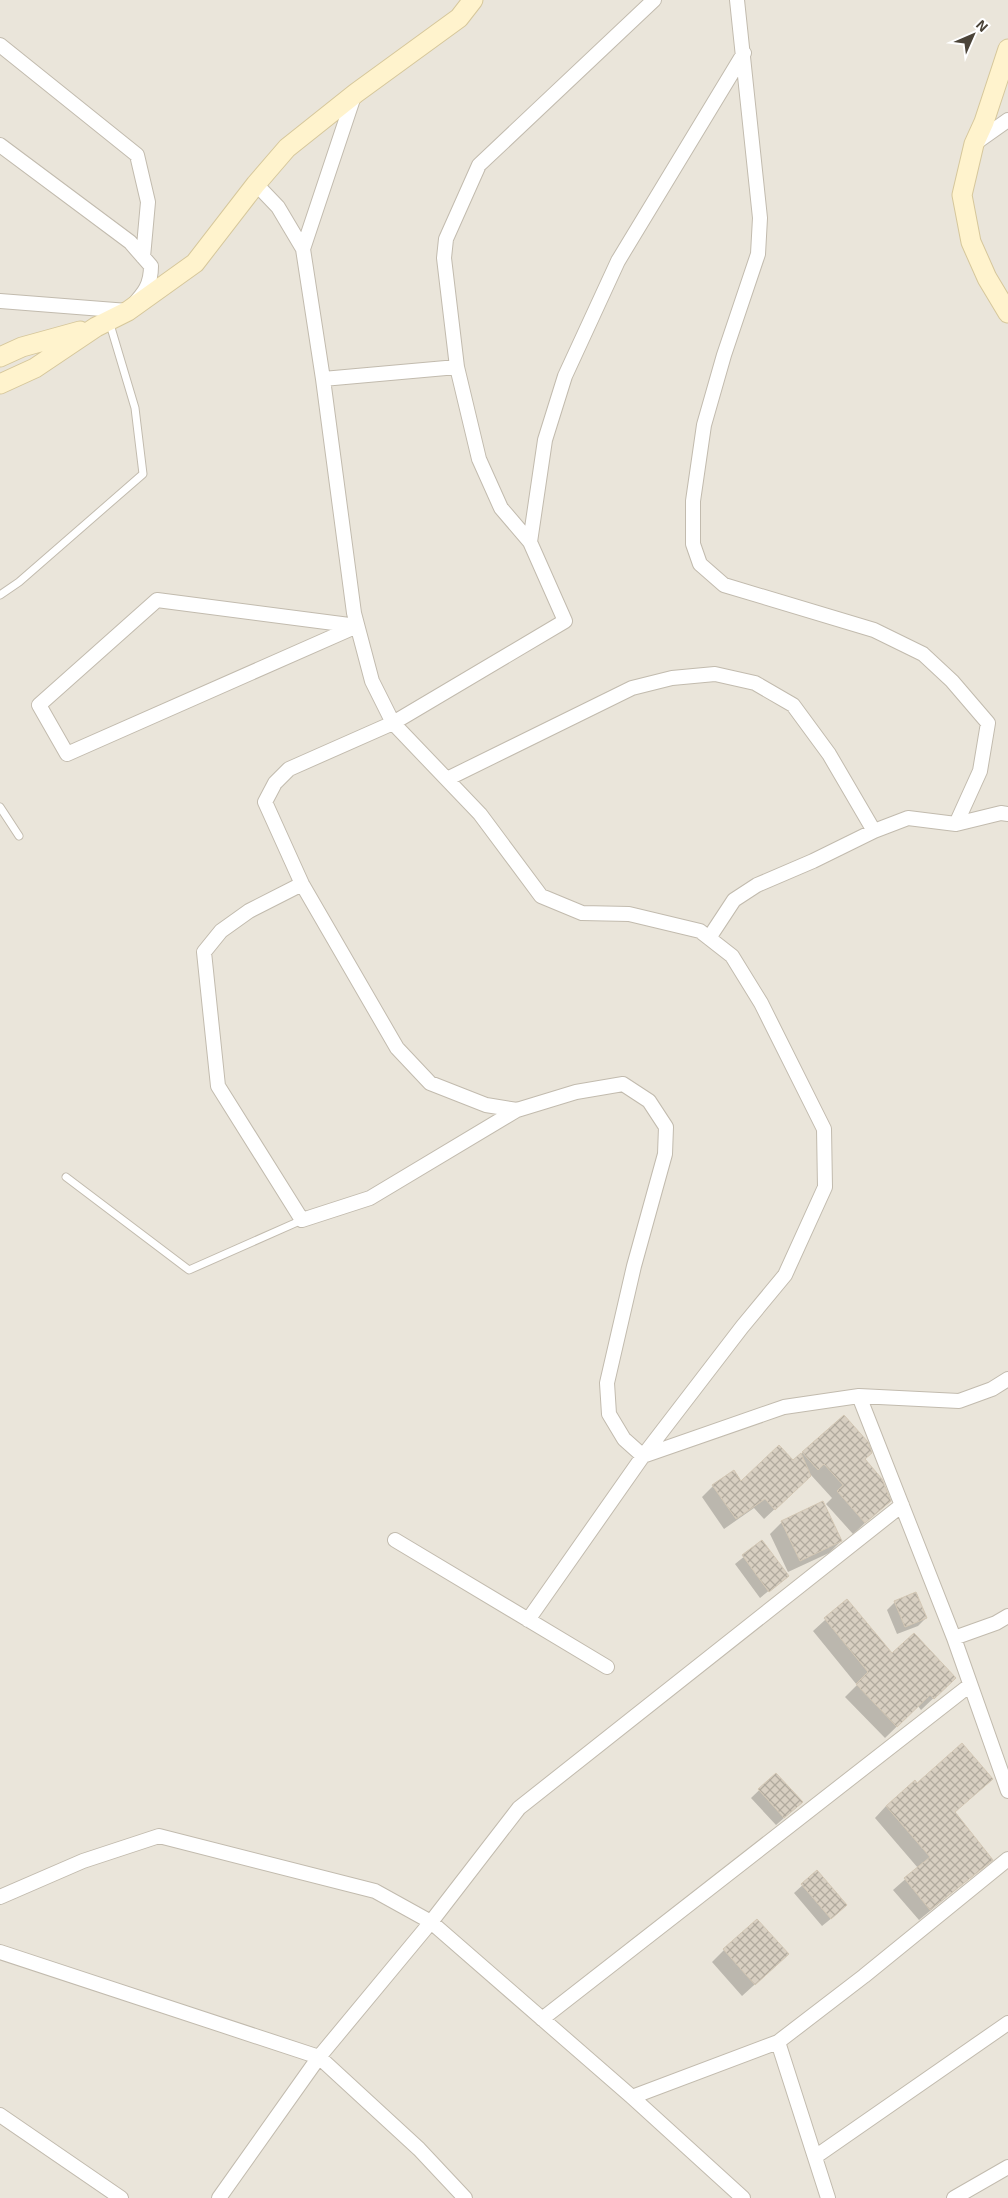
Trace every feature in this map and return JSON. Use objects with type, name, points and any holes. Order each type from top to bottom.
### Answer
[{"type":"main road","points":[[0,384],[34,368],[102,324],[128,311],[195,264],[256,184],[288,148],[356,93],[459,18],[473,0]]},
{"type":"main road","points":[[1008,49],[984,122],[974,144],[962,196],[971,242],[987,278],[1008,313]]},
{"type":"main road","points":[[0,358],[22,347],[102,324]]},
{"type":"street","points":[[517,1110],[486,1105],[430,1084],[397,1048],[302,884],[266,802],[275,782],[289,769],[394,723],[565,621],[530,542],[501,508],[479,459],[457,367],[444,258],[446,239],[479,165],[654,0]]},
{"type":"street","points":[[737,0],[744,52],[760,218],[758,254],[724,355],[704,425],[693,500],[693,544],[700,564],[724,585],[874,630],[923,654],[952,681],[988,723],[980,771],[956,824]]},
{"type":"street","points":[[0,44],[137,155],[148,202],[143,257]]},
{"type":"street","points":[[530,542],[545,440],[565,376],[618,261],[744,52]]},
{"type":"street","points":[[303,249],[356,93]]},
{"type":"street","points":[[974,144],[1008,120]]},
{"type":"street","points":[[0,145],[130,242],[151,266],[151,281],[128,311],[3,299]]},
{"type":"street","points":[[256,184],[278,207],[303,249],[357,626],[372,681],[394,723],[480,814],[541,896],[582,913],[629,914],[700,931],[732,956],[761,1003],[824,1129],[825,1187],[785,1275],[742,1327],[643,1456],[528,1620]]},
{"type":"street","points":[[323,379],[457,367]]},
{"type":"street","points":[[157,600],[357,626],[67,754],[39,705],[157,600]]},
{"type":"street","points":[[447,779],[632,688],[672,678],[715,674],[755,683],[793,705],[829,754],[874,831]]},
{"type":"street","points":[[709,938],[734,900],[757,886],[874,831],[908,818],[956,824],[1001,813],[1008,814]]},
{"type":"street","points":[[302,884],[249,911],[221,931],[204,952],[218,1086],[302,1220],[370,1198],[517,1110],[576,1092],[623,1084],[649,1101],[666,1127],[665,1154],[634,1266],[607,1383],[609,1414],[624,1439],[643,1456]]},
{"type":"street","points":[[643,1456],[784,1407],[859,1396],[959,1401],[992,1389],[1008,1379]]},
{"type":"street","points":[[859,1396],[954,1638],[1008,1791]]},
{"type":"street","points":[[219,2198],[319,2057],[432,1922],[519,1808],[902,1505]]},
{"type":"street","points":[[395,1540],[607,1667]]},
{"type":"street","points":[[954,1638],[996,1623],[1008,1616]]},
{"type":"street","points":[[542,2019],[970,1685]]},
{"type":"street","points":[[0,1897],[83,1861],[159,1836],[207,1846],[376,1891],[432,1922],[632,2097],[743,2198]]},
{"type":"street","points":[[632,2097],[778,2042],[864,1976],[1008,1859]]},
{"type":"street","points":[[0,1952],[319,2057],[419,2149],[465,2198]]},
{"type":"street","points":[[815,2157],[1008,2022]]},
{"type":"street","points":[[778,2042],[828,2198]]},
{"type":"street","points":[[0,2115],[121,2198]]},
{"type":"street","points":[[954,2198],[1008,2167]]},
{"type":"lane","points":[[0,595],[19,582],[143,474],[135,408],[102,324]]},
{"type":"lane","points":[[0,807],[19,836]]},
{"type":"lane","points":[[66,1178],[189,1270],[302,1220]]},
{"type":"shaded area","points":[[0,0],[1008,0],[1008,2198],[0,2198]]},
{"type":"building","points":[[844,1415],[868,1442],[872,1453],[865,1459],[882,1479],[891,1501],[865,1523],[837,1491],[843,1485],[824,1464],[818,1470],[802,1452]]},
{"type":"building","points":[[779,1445],[793,1460],[801,1453],[811,1476],[775,1510],[765,1499],[736,1519],[712,1485],[734,1470],[741,1481]]},
{"type":"building","points":[[823,1501],[842,1541],[800,1561],[781,1521]]},
{"type":"building","points":[[762,1540],[789,1576],[769,1592],[742,1555]]},
{"type":"building","points":[[916,1592],[927,1618],[905,1627],[894,1601]]},
{"type":"building","points":[[847,1599],[892,1653],[914,1633],[956,1678],[934,1699],[930,1695],[897,1727],[856,1684],[868,1672],[824,1618]]},
{"type":"building","points":[[962,1743],[993,1779],[955,1812],[993,1860],[930,1910],[904,1878],[930,1857],[886,1806],[915,1780],[917,1783]]},
{"type":"building","points":[[776,1773],[803,1802],[784,1818],[758,1789]]},
{"type":"building","points":[[817,1870],[847,1905],[831,1919],[801,1884]]},
{"type":"building","points":[[757,1919],[789,1954],[755,1985],[723,1949]]}]
